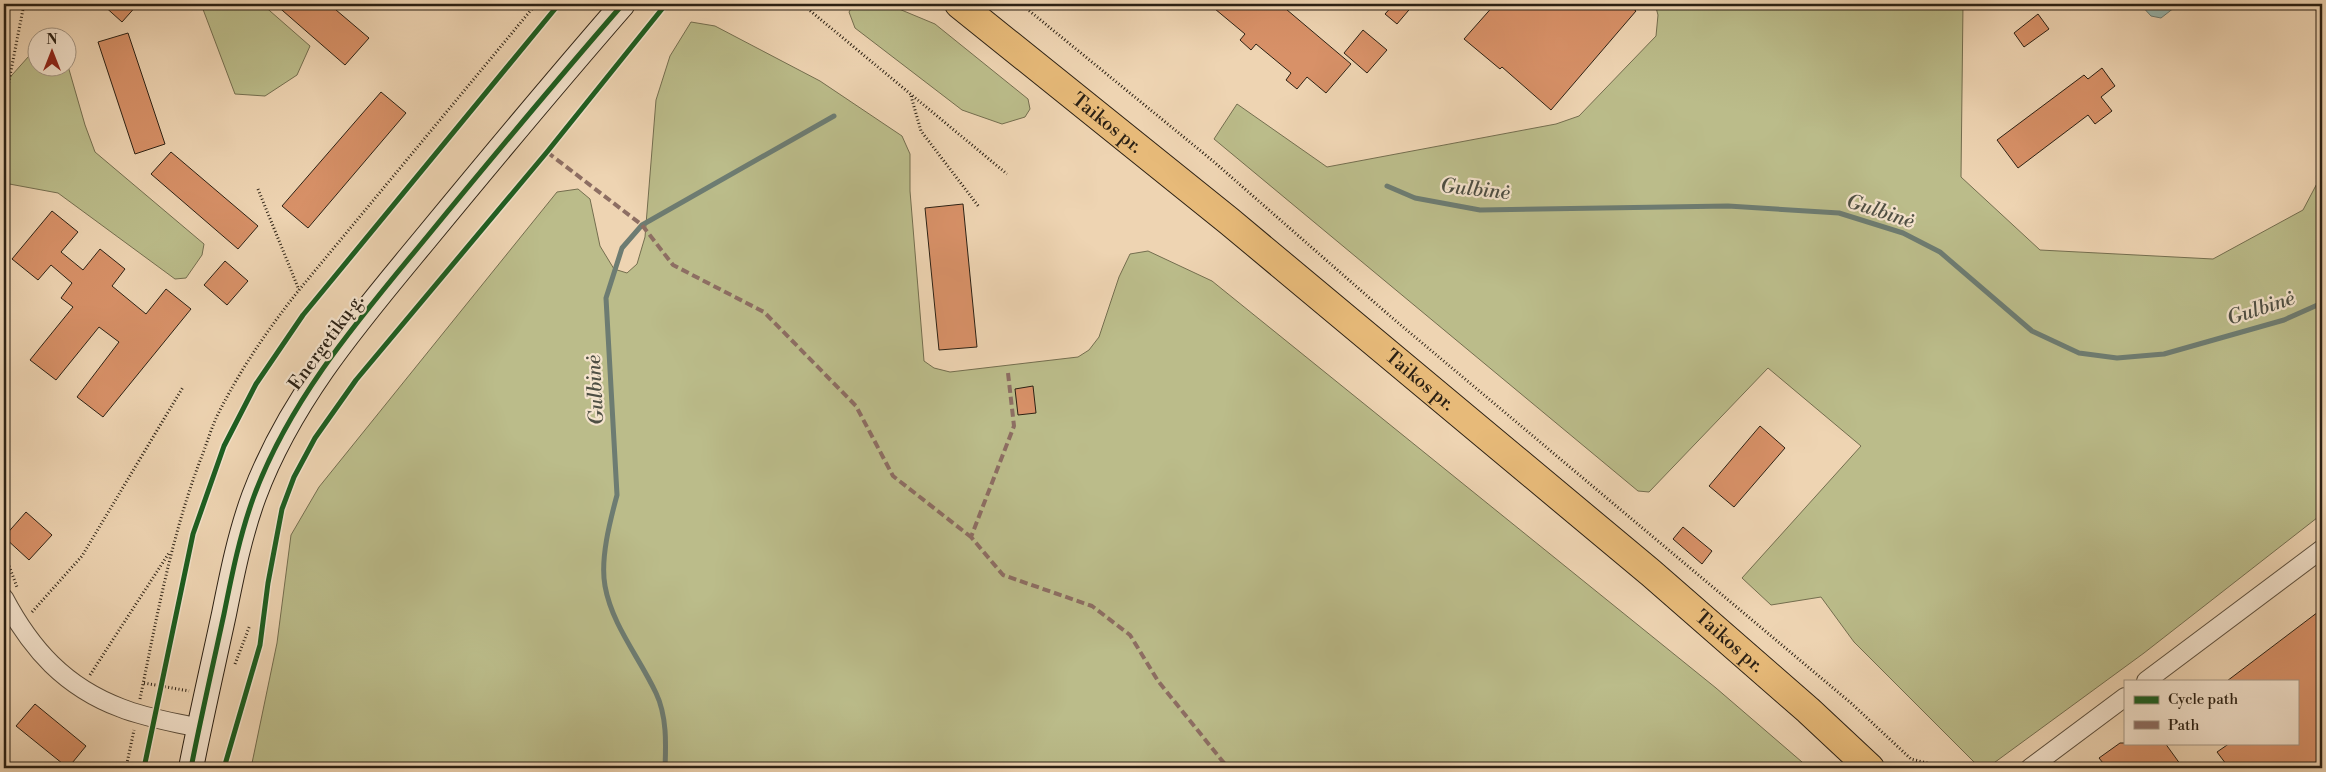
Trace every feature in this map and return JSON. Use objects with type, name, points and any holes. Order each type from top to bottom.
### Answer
[{"type":"main road","name":"Taikos pr.","points":[[959,4],[1229,222],[1651,573],[1808,710],[1870,768]]},
{"type":"street","name":"Energetikų g.","points":[[192,768],[239,544],[254,496],[272,453],[290,420],[314,381],[354,326],[524,118],[623,4]]},
{"type":"street","points":[[2147,680],[2322,549]]},
{"type":"street","points":[[12,596],[18,625],[38,652],[67,680],[94,696],[147,707],[199,728]]},
{"type":"street","points":[[2030,768],[2124,698]]},
{"type":"path","points":[[4,96],[7,91],[24,4]]},
{"type":"path","points":[[147,707],[171,551],[196,470],[217,415],[247,363],[274,322],[536,4]]},
{"type":"path","points":[[802,4],[1007,174]]},
{"type":"path","points":[[1021,4],[1213,161],[1404,328],[1851,703],[1911,759],[1947,768]]},
{"type":"path","points":[[911,95],[921,131],[979,207]]},
{"type":"path","points":[[258,189],[299,290]]},
{"type":"path","points":[[31,613],[82,556],[184,387]]},
{"type":"path","points":[[90,675],[171,551]]},
{"type":"path","points":[[4,553],[12,596]]},
{"type":"path","points":[[28,606],[37,620]]},
{"type":"path","points":[[85,672],[99,680]]},
{"type":"path","points":[[126,768],[147,707],[163,676]]},
{"type":"path","points":[[132,694],[147,707]]},
{"type":"green space","points":[[201,4],[262,4],[310,46],[297,75],[265,96],[235,94]]},
{"type":"green space","points":[[854,4],[887,4],[935,24],[1028,99],[1030,109],[1025,117],[1002,124],[962,110],[855,28],[849,12]]},
{"type":"green space","points":[[1655,4],[1963,4],[1961,177],[2040,250],[2213,259],[2303,210],[2322,174],[2322,514],[2144,653],[1987,768],[1980,768],[1854,642],[1821,597],[1771,605],[1742,578],[1861,446],[1768,368],[1649,492],[1638,491],[1214,139],[1237,104],[1327,167],[1556,124],[1579,116],[1656,36],[1658,15]]},
{"type":"green space","points":[[691,22],[715,26],[820,81],[902,136],[910,154],[910,191],[924,361],[934,368],[950,372],[1078,357],[1089,350],[1099,337],[1119,277],[1130,254],[1148,251],[1212,281],[1716,688],[1809,768],[251,768],[277,643],[291,535],[319,487],[557,192],[578,189],[590,199],[600,246],[614,269],[627,273],[637,264],[645,237],[656,100],[670,56]]},
{"type":"green space","points":[[28,57],[28,78],[71,78],[95,152],[204,244],[202,255],[186,278],[175,279],[58,193],[4,183],[4,84]]},
{"type":"water","points":[[2140,4],[2179,4],[2161,18],[2151,16]]},
{"type":"building","points":[[102,4],[138,4],[122,22]]},
{"type":"building","points":[[275,4],[329,4],[369,38],[345,65]]},
{"type":"building","points":[[1209,4],[1280,4],[1351,64],[1326,93],[1307,77],[1297,89],[1286,80],[1291,73],[1256,44],[1251,50],[1240,40],[1245,34]]},
{"type":"building","points":[[1394,4],[1414,4],[1397,24],[1385,14]]},
{"type":"building","points":[[1495,4],[1627,4],[1636,11],[1551,110],[1502,67],[1500,69],[1464,39]]},
{"type":"building","points":[[2038,14],[2049,29],[2024,47],[2014,33]]},
{"type":"building","points":[[1363,30],[1387,50],[1367,73],[1344,53]]},
{"type":"building","points":[[128,33],[165,144],[135,154],[98,42]]},
{"type":"building","points":[[2102,68],[2115,86],[2101,97],[2112,111],[2095,124],[2088,115],[2018,168],[1997,140],[2084,75],[2088,79]]},
{"type":"building","points":[[381,92],[406,113],[308,228],[282,206]]},
{"type":"building","points":[[171,152],[258,226],[238,249],[151,174]]},
{"type":"building","points":[[963,204],[977,347],[939,350],[925,208]]},
{"type":"building","points":[[52,211],[78,232],[61,252],[83,270],[100,249],[125,269],[112,286],[146,314],[166,289],[191,309],[103,417],[77,397],[119,342],[99,327],[56,380],[30,360],[73,307],[61,298],[72,283],[51,265],[38,280],[12,259]]},
{"type":"building","points":[[225,261],[248,281],[227,305],[204,285]]},
{"type":"building","points":[[1033,386],[1036,413],[1018,415],[1015,389]]},
{"type":"building","points":[[1760,426],[1785,448],[1734,507],[1709,486]]},
{"type":"building","points":[[26,512],[52,535],[29,560],[4,537]]},
{"type":"building","points":[[1683,527],[1712,551],[1702,564],[1673,539]]},
{"type":"building","points":[[2322,609],[2322,768],[2229,768],[2217,752],[2229,744],[2298,744],[2298,680],[2228,680]]},
{"type":"building","points":[[35,704],[86,746],[68,768],[16,726]]},
{"type":"building","points":[[2120,743],[2166,744],[2183,768],[2107,768],[2099,758]]},
{"type":"waterway","name":"Gulbinė","points":[[665,768],[665,730],[660,702],[620,628],[605,586],[605,552],[617,495],[606,298],[622,248],[642,225],[834,116]]},
{"type":"waterway","name":"Gulbinė","points":[[1387,186],[1415,198],[1480,210],[1728,206],[1839,213],[1903,233],[1940,252],[2032,331],[2079,353],[2117,358],[2164,354],[2284,320],[2322,303]]},
{"type":"marked path","points":[[547,152],[642,225],[673,265],[764,312],[856,406],[893,476],[971,537]]},
{"type":"marked path","points":[[1008,373],[1014,426],[971,537],[1003,575],[1092,606],[1130,635],[1158,681],[1228,768]]},
{"type":"cycle path","points":[[144,768],[193,534],[224,446],[256,384],[303,315],[559,4]]},
{"type":"cycle path","points":[[191,768],[233,569],[245,525],[254,496],[269,460],[287,425],[329,360],[376,298],[623,4]]},
{"type":"cycle path","points":[[224,768],[260,645],[268,583],[282,509],[294,477],[315,438],[356,380],[547,152],[666,4]]}]
